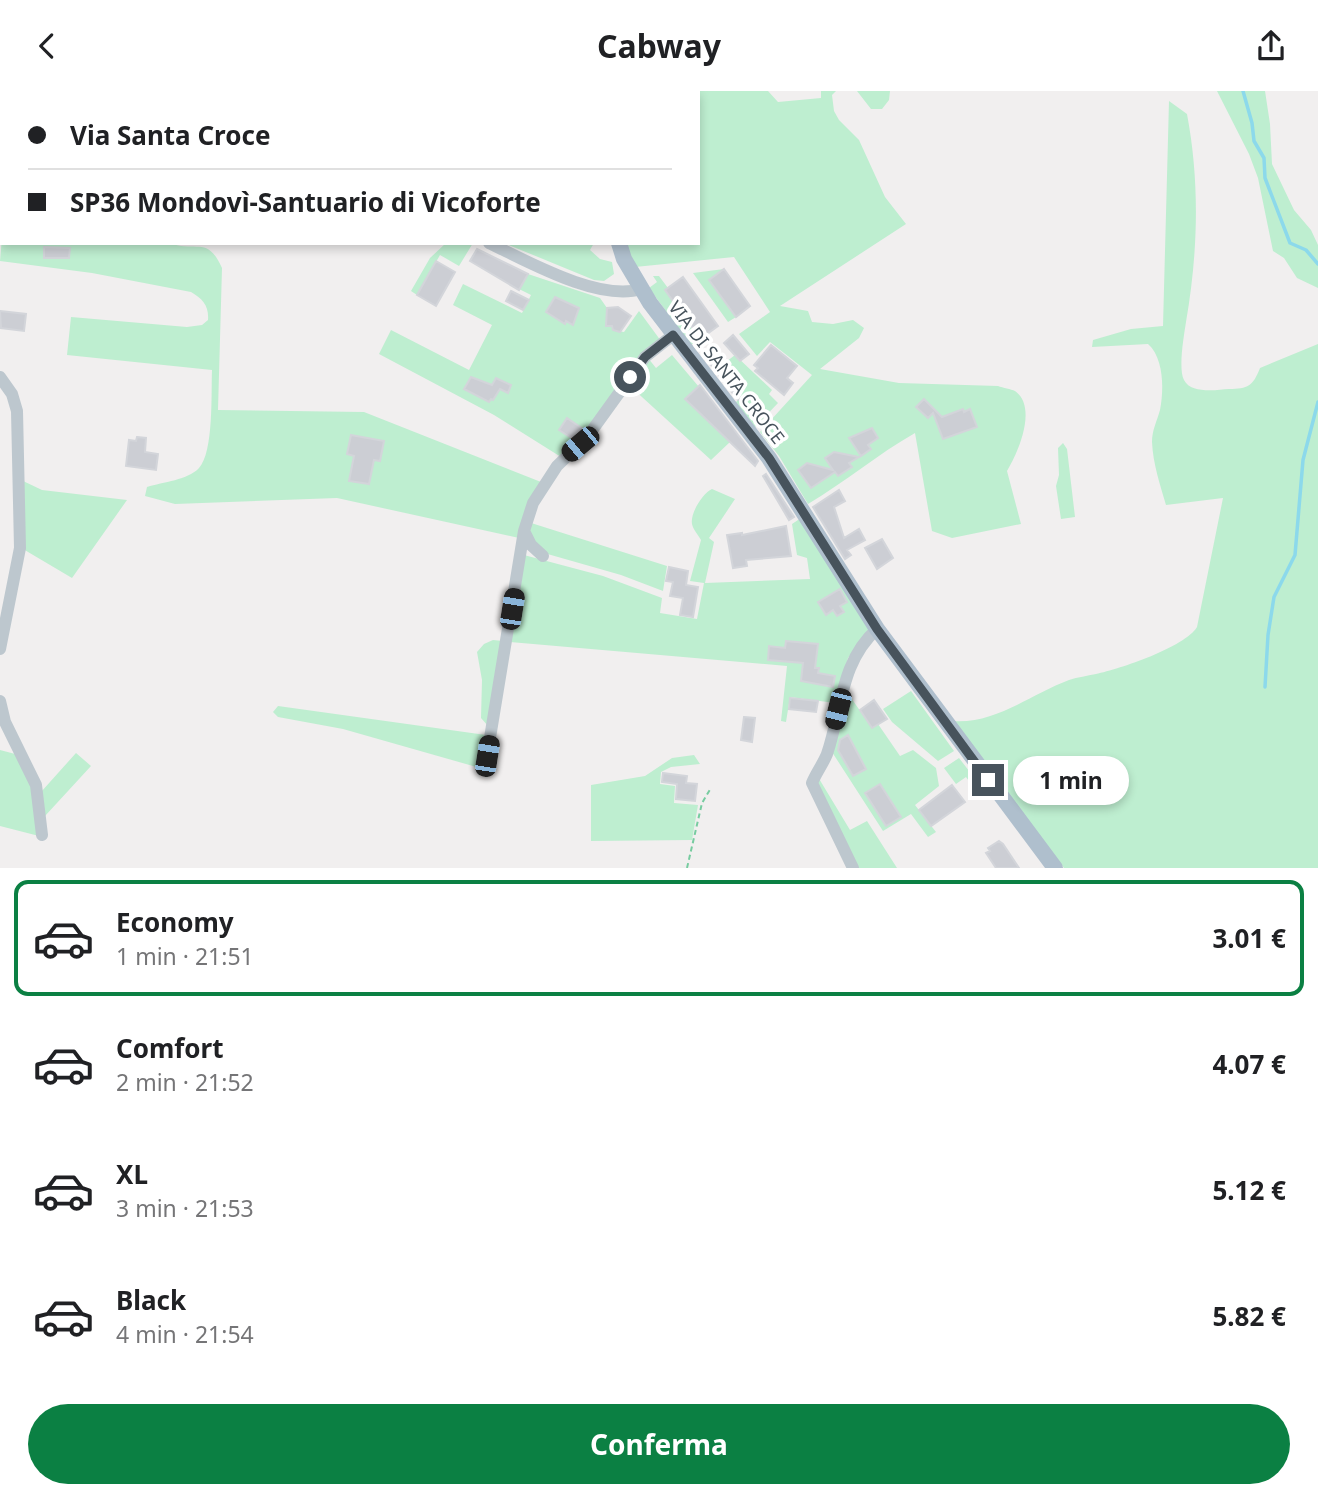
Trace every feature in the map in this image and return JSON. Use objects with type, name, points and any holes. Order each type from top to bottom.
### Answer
[{"type":"main road","name":"VIA DI SANTA CROCE","points":[[620,245],[624,259],[641,289],[673,335],[769,458],[877,629],[1055,868]]},
{"type":"street","points":[[493,245],[558,274],[602,289],[620,292],[641,289]]},
{"type":"street","points":[[487,770],[524,531],[533,503],[557,465],[588,436],[645,357],[673,335]]},
{"type":"street","points":[[0,377],[12,394],[18,411],[20,544],[0,649]]},
{"type":"street","points":[[524,531],[531,545],[544,556]]},
{"type":"street","points":[[853,868],[812,785],[827,753],[849,670],[862,645],[877,629]]},
{"type":"street","points":[[0,701],[5,722],[36,785],[42,835]]},
{"type":"path","points":[[687,868],[702,803],[711,788]]},
{"type":"green space","points":[[700,91],[768,91],[778,102],[821,98],[821,91],[836,91],[832,95],[834,111],[859,140],[885,197],[906,224],[780,306],[808,311],[812,322],[833,324],[853,320],[864,328],[859,338],[820,369],[899,383],[998,386],[1015,391],[1022,398],[1025,408],[1024,430],[1007,471],[1021,524],[952,538],[932,531],[915,433],[808,504],[779,456],[760,432],[812,375],[770,342],[757,356],[739,334],[770,312],[734,257],[635,267],[625,245],[700,245]]},
{"type":"green space","points":[[857,91],[890,91],[889,100],[882,109],[871,109]]},
{"type":"green space","points":[[1217,91],[1265,91],[1272,164],[1294,210],[1311,230],[1318,245],[1318,288],[1297,278],[1284,258],[1273,251],[1258,178]]},
{"type":"green space","points":[[1169,101],[1187,114],[1196,192],[1193,270],[1181,360],[1184,380],[1192,387],[1204,390],[1245,387],[1252,383],[1260,368],[1318,344],[1318,868],[1064,868],[953,721],[984,718],[1069,680],[1135,662],[1180,642],[1197,627],[1223,498],[1166,505],[1155,466],[1152,442],[1162,393],[1162,375],[1157,357],[1148,344],[1092,347],[1093,340],[1131,329],[1163,326]]},
{"type":"green space","points":[[1,245],[176,245],[206,248],[217,258],[222,268],[218,410],[364,412],[541,482],[519,538],[337,498],[175,504],[145,496],[147,487],[188,475],[199,468],[204,460],[209,436],[212,370],[67,355],[71,317],[187,327],[202,325],[208,320],[204,303],[191,292],[92,273],[0,261]]},
{"type":"green space","points":[[444,245],[472,245],[459,266],[440,255],[417,295],[411,291],[430,258]]},
{"type":"green space","points":[[509,245],[593,245],[590,250],[600,259],[612,262],[614,274],[604,281],[594,280]]},
{"type":"green space","points":[[724,269],[709,280],[736,317],[728,322],[693,273]]},
{"type":"green space","points":[[528,274],[600,298],[607,308],[606,326],[612,326],[613,330],[624,332],[639,311],[661,341],[586,434],[561,457],[494,415],[379,354],[391,330],[469,370],[492,325],[453,305],[463,284],[522,313],[531,295],[519,289]]},
{"type":"green space","points":[[653,276],[659,276],[668,288],[665,290],[700,339],[691,345],[649,288],[657,282]]},
{"type":"green space","points":[[672,355],[699,387],[686,399],[730,442],[711,460],[631,387],[648,358],[656,368]]},
{"type":"green space","points":[[735,355],[772,390],[769,394],[778,403],[755,427],[735,403],[741,397],[727,380],[731,376],[722,365]]},
{"type":"green space","points":[[1063,443],[1067,449],[1075,517],[1061,519],[1056,486],[1059,475],[1058,448]]},
{"type":"green space","points":[[21,480],[42,490],[127,500],[72,578],[23,549]]},
{"type":"green space","points":[[712,489],[735,499],[709,538],[714,542],[705,583],[810,579],[807,558],[797,555],[792,524],[801,518],[870,628],[848,658],[835,703],[790,697],[786,722],[781,721],[787,666],[510,642],[524,555],[603,576],[662,598],[660,613],[697,619],[704,583],[690,581],[701,540],[693,528],[692,520],[698,504]]},
{"type":"green space","points":[[528,522],[667,566],[663,591],[621,575],[544,553],[533,543]]},
{"type":"green space","points":[[493,640],[503,641],[488,726],[481,718],[482,680],[477,652],[484,644]]},
{"type":"green space","points":[[911,691],[954,751],[938,761],[892,722],[883,709]]},
{"type":"green space","points":[[847,692],[872,728],[878,724],[900,756],[913,750],[936,768],[939,786],[915,805],[936,832],[928,837],[911,814],[883,831],[832,752]]},
{"type":"green space","points":[[278,706],[486,735],[480,768],[343,729],[278,717],[273,712]]},
{"type":"green space","points":[[0,750],[19,755],[32,784],[39,836],[0,826]]},
{"type":"green space","points":[[76,753],[91,766],[45,816],[41,792]]},
{"type":"green space","points":[[694,755],[700,764],[671,767],[661,772],[660,784],[675,786],[674,803],[698,805],[692,840],[591,841],[591,785],[645,776],[672,758]]},
{"type":"green space","points":[[959,758],[987,794],[981,798],[966,777],[956,784],[944,768]]},
{"type":"green space","points":[[818,777],[850,830],[867,821],[897,868],[855,868],[816,781]]},
{"type":"building","points":[[44,247],[70,248],[69,258],[44,258]]},
{"type":"building","points":[[477,249],[528,274],[519,290],[470,261]]},
{"type":"building","points":[[436,261],[455,272],[436,306],[417,295]]},
{"type":"building","points":[[724,269],[750,306],[736,317],[709,280]]},
{"type":"building","points":[[683,277],[718,326],[700,339],[665,290]]},
{"type":"building","points":[[511,291],[529,300],[523,310],[506,301]]},
{"type":"building","points":[[555,297],[579,308],[573,325],[566,321],[565,324],[546,312]]},
{"type":"building","points":[[618,307],[631,316],[620,332],[613,330],[612,326],[606,326],[607,308]]},
{"type":"building","points":[[0,311],[26,314],[24,331],[1,328]]},
{"type":"building","points":[[733,335],[749,354],[740,361],[724,343]]},
{"type":"building","points":[[771,345],[797,366],[787,378],[793,383],[784,395],[755,371],[758,368],[754,365]]},
{"type":"building","points":[[711,352],[731,377],[727,380],[741,398],[738,400],[705,357]]},
{"type":"building","points":[[471,377],[492,385],[496,378],[511,385],[508,393],[500,389],[489,402],[464,389]]},
{"type":"building","points":[[700,385],[758,461],[755,466],[685,399]]},
{"type":"building","points":[[924,399],[942,417],[970,409],[977,427],[943,439],[933,413],[928,418],[916,407]]},
{"type":"building","points":[[567,418],[583,429],[573,439],[559,430]]},
{"type":"building","points":[[872,428],[878,438],[868,445],[871,449],[861,456],[849,438]]},
{"type":"building","points":[[351,435],[384,441],[380,461],[374,460],[369,484],[349,481],[354,456],[347,454]]},
{"type":"building","points":[[137,437],[146,438],[145,452],[158,454],[156,470],[126,466],[129,440],[136,441]]},
{"type":"building","points":[[834,452],[859,457],[849,463],[852,467],[838,476],[835,472],[811,488],[798,470],[807,463],[833,470],[825,458]]},
{"type":"building","points":[[766,474],[794,517],[789,520],[763,476]]},
{"type":"building","points":[[839,490],[845,501],[834,507],[844,538],[859,529],[865,540],[847,550],[851,555],[845,559],[813,507]]},
{"type":"building","points":[[786,526],[791,556],[746,560],[747,566],[733,568],[727,535],[742,535]]},
{"type":"building","points":[[882,539],[893,558],[877,569],[865,548]]},
{"type":"building","points":[[669,567],[688,571],[686,585],[698,587],[693,617],[680,615],[683,598],[670,596],[673,582],[666,581]]},
{"type":"building","points":[[840,589],[847,602],[840,606],[844,612],[837,616],[833,610],[826,615],[818,602]]},
{"type":"building","points":[[786,641],[818,644],[815,668],[819,668],[818,673],[835,676],[833,687],[801,681],[803,663],[768,660],[769,646],[785,648]]},
{"type":"building","points":[[790,698],[818,701],[816,712],[789,709]]},
{"type":"building","points":[[874,700],[887,719],[872,728],[860,710]]},
{"type":"building","points":[[744,717],[755,718],[752,742],[741,740]]},
{"type":"building","points":[[848,735],[866,769],[853,776],[838,750],[840,740]]},
{"type":"building","points":[[663,773],[687,776],[686,783],[697,784],[695,801],[676,799],[677,784],[662,782]]},
{"type":"building","points":[[880,784],[901,817],[886,826],[865,793]]},
{"type":"building","points":[[952,785],[965,802],[931,826],[919,810]]},
{"type":"building","points":[[999,841],[1019,868],[996,868],[986,853],[990,851],[988,848]]},
{"type":"waterway","points":[[1243,91],[1254,141],[1264,158],[1265,178],[1290,243],[1306,250],[1318,264]]},
{"type":"waterway","points":[[1265,687],[1268,635],[1274,597],[1295,555],[1303,460],[1318,402]]},
{"type":"route","points":[[630,377],[645,357],[673,335],[757,440],[877,629],[988,780]]}]
